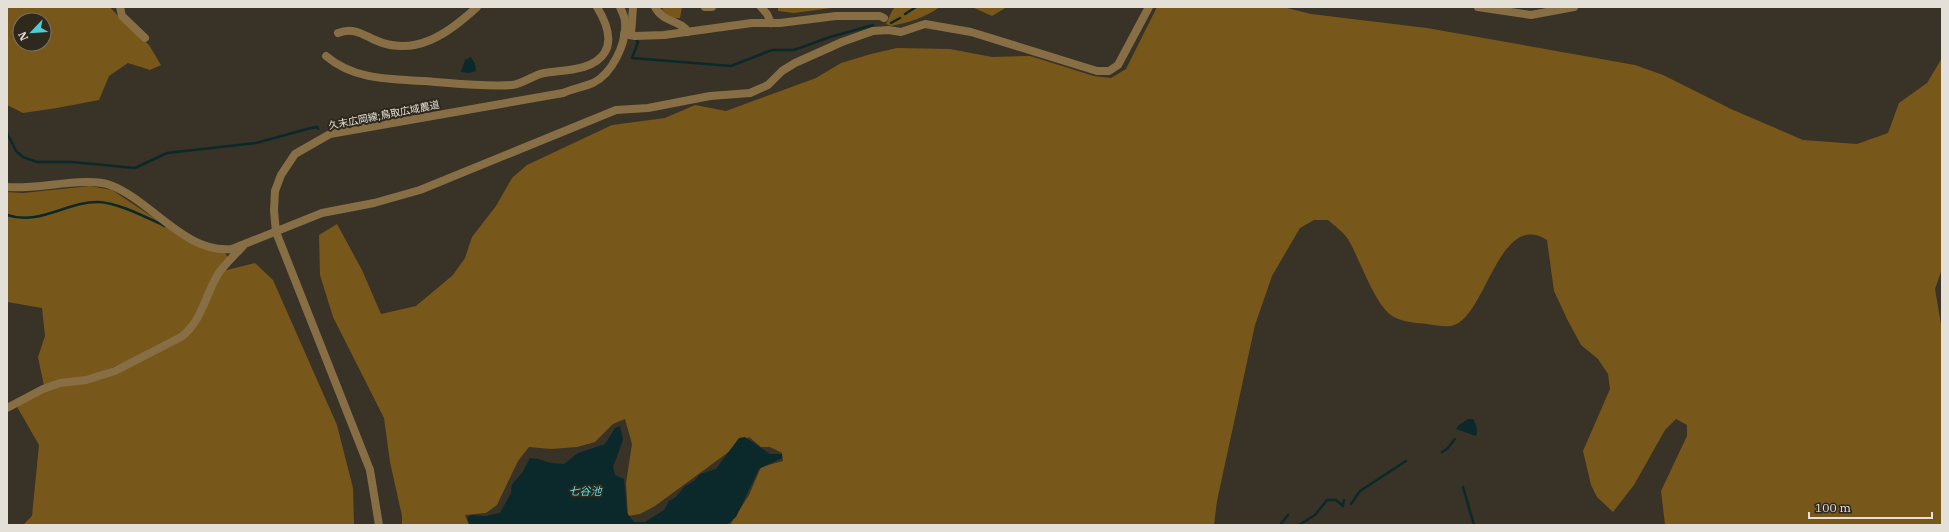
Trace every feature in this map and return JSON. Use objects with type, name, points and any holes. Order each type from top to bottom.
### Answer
[{"type":"street","points":[[120,7],[122,16],[146,38]]},
{"type":"street","points":[[338,33],[350,29],[377,41],[398,47],[420,45],[440,36],[477,7]]},
{"type":"street","points":[[326,56],[336,65],[359,74],[391,81],[454,84],[514,84],[540,74],[590,66],[598,60],[604,53],[609,43],[602,17],[597,7]]},
{"type":"street","name":"久末広岡線;鳥取広域農道","points":[[379,525],[370,470],[360,441],[276,232],[274,211],[275,191],[281,175],[295,154],[308,145],[330,134],[563,92],[594,83],[608,72],[628,35],[620,7]]},
{"type":"street","points":[[633,7],[628,35],[664,35],[741,24],[770,23],[836,16],[880,16],[884,18]]},
{"type":"street","points":[[655,7],[659,14],[686,28],[688,32]]},
{"type":"street","points":[[705,7],[712,7]]},
{"type":"street","points":[[761,7],[767,14],[770,23]]},
{"type":"street","points":[[7,187],[24,189],[91,182],[110,185],[129,196],[198,243],[226,250],[322,213],[374,203],[420,190],[616,110],[648,108],[710,96],[757,91],[768,85],[782,71],[795,63],[842,42],[873,32],[888,30],[901,32],[930,24],[970,32],[1098,71],[1109,71],[1118,65],[1149,7]]},
{"type":"street","points":[[1478,7],[1531,15],[1574,7]]},
{"type":"street","points":[[7,408],[43,389],[60,383],[86,380],[115,370],[181,337],[190,330],[199,317],[219,273],[244,244]]},
{"type":"shaded area","points":[[7,7],[110,7],[129,28],[149,45],[161,65],[150,70],[128,63],[109,76],[99,100],[23,113],[7,105]]},
{"type":"shaded area","points":[[663,7],[682,7],[680,18],[673,18],[662,11]]},
{"type":"shaded area","points":[[778,7],[839,7],[794,13],[778,11]]},
{"type":"shaded area","points":[[895,7],[940,7],[917,19],[891,26],[886,24]]},
{"type":"shaded area","points":[[972,7],[1007,7],[992,16]]},
{"type":"shaded area","points":[[1157,7],[1283,7],[1311,14],[1427,28],[1635,65],[1663,75],[1731,109],[1803,140],[1857,144],[1888,133],[1899,103],[1927,83],[1942,58],[1942,269],[1935,289],[1942,330],[1942,525],[1665,525],[1661,491],[1687,436],[1687,425],[1676,419],[1665,430],[1634,485],[1613,512],[1597,497],[1591,485],[1583,451],[1610,389],[1608,374],[1598,359],[1581,345],[1554,291],[1547,240],[1530,235],[1516,240],[1504,252],[1474,306],[1463,319],[1451,326],[1442,326],[1402,320],[1387,312],[1368,282],[1346,236],[1328,220],[1314,220],[1300,228],[1272,276],[1255,325],[1217,501],[1214,525],[730,525],[749,495],[761,467],[783,461],[782,453],[770,447],[761,447],[749,437],[655,506],[640,514],[628,516],[626,483],[632,444],[625,419],[613,424],[595,442],[577,447],[551,449],[529,447],[518,461],[497,505],[486,513],[465,515],[469,525],[402,525],[402,516],[390,462],[384,418],[333,317],[320,275],[319,235],[337,224],[362,270],[381,314],[416,306],[453,275],[465,258],[472,237],[496,206],[512,178],[527,165],[612,125],[665,118],[695,105],[726,111],[816,78],[841,63],[897,48],[950,49],[992,57],[1030,56],[1094,76],[1111,78],[1126,69]]},
{"type":"shaded area","points":[[90,186],[112,190],[175,232],[225,253],[228,257],[194,321],[174,339],[104,372],[44,386],[38,357],[45,336],[42,308],[7,302],[7,192],[23,193]]},
{"type":"shaded area","points":[[255,263],[273,280],[337,425],[353,488],[354,525],[23,525],[32,516],[39,445],[16,405],[48,389],[75,383],[181,339],[223,271]]},
{"type":"water","points":[[471,57],[475,64],[476,71],[469,73],[461,72],[465,60]]},
{"type":"water","points":[[1468,419],[1473,419],[1476,425],[1476,436],[1456,429]]},
{"type":"water","name":"七谷池","points":[[620,426],[623,440],[613,467],[615,475],[624,479],[627,513],[634,522],[645,522],[664,510],[669,501],[676,497],[685,486],[694,481],[700,474],[716,469],[739,438],[745,437],[770,454],[782,454],[782,458],[759,469],[736,517],[726,525],[470,525],[467,518],[471,515],[485,516],[500,513],[511,493],[512,484],[522,473],[530,458],[551,463],[564,464],[578,453],[605,444],[615,428]]},
{"type":"waterway","points":[[905,14],[916,7]]},
{"type":"waterway","points":[[891,23],[900,18]]},
{"type":"waterway","points":[[635,38],[638,42],[632,58],[731,66],[772,50],[794,50],[830,37],[873,25]]},
{"type":"waterway","points":[[7,133],[16,151],[23,157],[37,162],[72,162],[135,168],[167,153],[256,143],[311,128],[317,127],[318,129]]},
{"type":"waterway","points":[[7,215],[19,218],[31,217],[76,205],[99,202],[124,208],[165,226]]},
{"type":"waterway","points":[[1442,452],[1447,449],[1455,439]]},
{"type":"waterway","points":[[1351,504],[1360,491],[1406,461]]},
{"type":"waterway","points":[[1463,487],[1474,525]]},
{"type":"waterway","points":[[1299,525],[1315,515],[1327,500],[1336,500],[1343,506],[1344,500]]},
{"type":"waterway","points":[[1280,525],[1288,515]]}]
